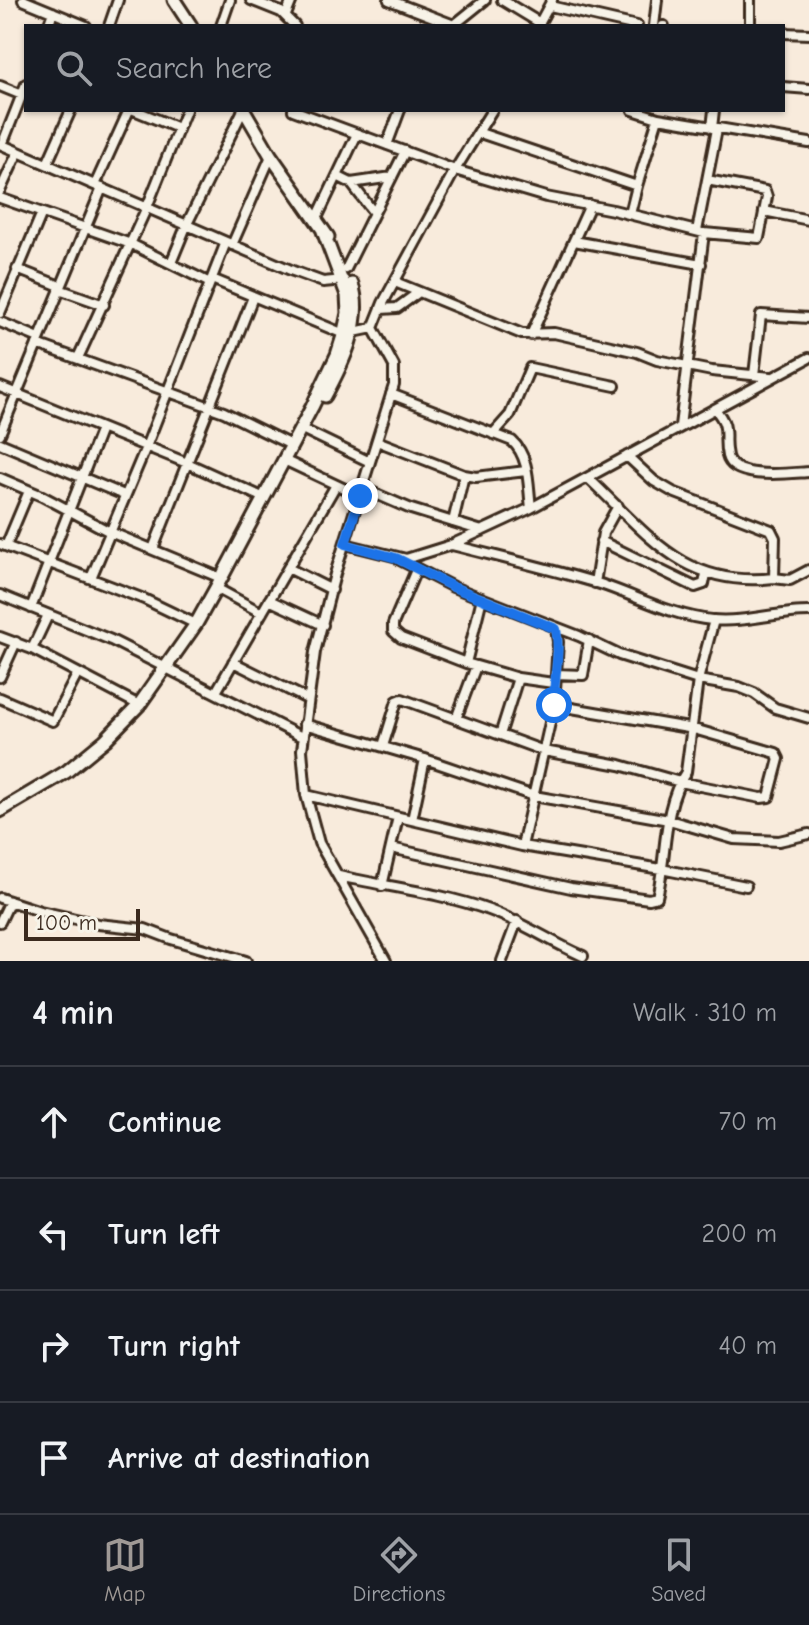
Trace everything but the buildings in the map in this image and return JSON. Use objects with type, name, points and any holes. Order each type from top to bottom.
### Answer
[{"type":"main road","points":[[174,0],[190,24]]},
{"type":"main road","points":[[245,112],[271,156],[323,231],[327,245],[345,275],[348,332],[334,381],[245,535]]},
{"type":"main road","points":[[0,811],[66,772],[105,740],[139,705],[167,667],[196,624],[245,535],[348,332]]},
{"type":"street","points":[[23,0],[82,24]]},
{"type":"street","points":[[44,7],[52,0]]},
{"type":"street","points":[[110,24],[118,0]]},
{"type":"street","points":[[222,24],[230,0]]},
{"type":"street","points":[[251,0],[286,15],[293,24]]},
{"type":"street","points":[[286,15],[292,0]]},
{"type":"street","points":[[389,0],[451,24]]},
{"type":"street","points":[[455,24],[485,0]]},
{"type":"street","points":[[502,0],[538,24]]},
{"type":"street","points":[[654,24],[657,0]]},
{"type":"street","points":[[750,0],[750,24]]},
{"type":"street","points":[[540,24],[551,3],[630,24]]},
{"type":"street","points":[[785,33],[809,34]]},
{"type":"street","points":[[0,86],[22,95]]},
{"type":"street","points":[[785,87],[809,89]]},
{"type":"street","points":[[24,90],[1,144],[323,282],[345,275],[405,151]]},
{"type":"street","points":[[47,164],[70,112]]},
{"type":"street","points":[[0,434],[84,228],[98,186],[131,112]]},
{"type":"street","points":[[137,112],[178,128]]},
{"type":"street","points":[[78,358],[131,244],[185,112]]},
{"type":"street","points":[[171,263],[243,112]]},
{"type":"street","points":[[308,112],[357,134],[455,170],[546,197],[700,232],[759,238],[767,197],[765,191],[707,180]]},
{"type":"street","points":[[387,145],[399,112]]},
{"type":"street","points":[[373,328],[455,170],[491,112]]},
{"type":"street","points":[[680,426],[701,264],[700,232],[714,112]]},
{"type":"street","points":[[630,214],[653,114],[714,128],[809,143]]},
{"type":"street","points":[[480,133],[637,186]]},
{"type":"street","points":[[316,220],[357,134]]},
{"type":"street","points":[[0,191],[18,152]]},
{"type":"street","points":[[91,578],[211,281],[271,156]]},
{"type":"street","points":[[337,176],[351,183],[374,213]]},
{"type":"street","points":[[351,183],[392,177]]},
{"type":"street","points":[[0,198],[41,215],[131,244],[211,281],[348,332],[373,328]]},
{"type":"street","points":[[531,335],[590,205]]},
{"type":"street","points":[[764,211],[809,220]]},
{"type":"street","points":[[0,313],[41,215]]},
{"type":"street","points":[[574,241],[701,264]]},
{"type":"street","points":[[17,269],[104,305]]},
{"type":"street","points":[[0,274],[12,279]]},
{"type":"street","points":[[395,282],[531,335],[554,333],[688,366],[774,377]]},
{"type":"street","points":[[381,309],[397,308],[419,292]]},
{"type":"street","points":[[153,549],[253,297]]},
{"type":"street","points":[[754,375],[761,315],[809,318]]},
{"type":"street","points":[[0,322],[78,358],[209,407],[291,445]]},
{"type":"street","points":[[373,328],[394,366],[391,394],[315,652],[302,737],[306,795],[319,843],[386,961]]},
{"type":"street","points":[[345,544],[406,559],[451,545],[531,508],[809,358]]},
{"type":"street","points":[[493,434],[510,415],[530,368],[615,386]]},
{"type":"street","points":[[0,387],[262,497]]},
{"type":"street","points":[[391,394],[512,441],[520,449],[531,508]]},
{"type":"street","points":[[715,409],[727,427],[727,457],[732,465],[761,474],[809,472]]},
{"type":"street","points":[[31,608],[101,429]]},
{"type":"street","points":[[306,431],[370,462]]},
{"type":"street","points":[[377,441],[464,475],[476,477],[526,471]]},
{"type":"street","points":[[0,443],[124,495]]},
{"type":"street","points":[[627,456],[654,481],[673,492],[771,530],[775,538],[774,578]]},
{"type":"street","points":[[288,462],[336,485],[482,531]]},
{"type":"street","points":[[453,522],[464,475]]},
{"type":"street","points":[[0,478],[110,532],[153,549],[218,583],[262,613]]},
{"type":"street","points":[[588,478],[671,554],[706,574],[748,582],[774,578],[790,580],[809,570]]},
{"type":"street","points":[[216,692],[336,485]]},
{"type":"street","points":[[29,491],[3,545],[91,578],[196,624]]},
{"type":"street","points":[[595,583],[601,541],[618,506]]},
{"type":"street","points":[[601,541],[695,587],[704,584],[706,574]]},
{"type":"street","points":[[451,545],[595,583],[694,617],[756,620],[779,613],[809,612]]},
{"type":"street","points":[[396,558],[416,570],[619,655],[698,680],[739,687],[775,708],[809,718]]},
{"type":"street","points":[[288,568],[332,590]]},
{"type":"street","points":[[416,570],[393,624],[393,631],[401,638],[466,663],[518,678],[583,675],[589,640]]},
{"type":"street","points":[[0,595],[167,667],[302,737]]},
{"type":"street","points":[[466,663],[482,598]]},
{"type":"street","points":[[269,600],[323,625]]},
{"type":"street","points":[[32,649],[48,615]]},
{"type":"street","points":[[391,848],[571,888],[649,899],[657,897],[669,820],[686,772],[698,680],[714,620]]},
{"type":"street","points":[[522,846],[554,705],[556,629]]},
{"type":"street","points":[[0,637],[32,649],[139,705]]},
{"type":"street","points":[[0,677],[16,642]]},
{"type":"street","points":[[233,662],[307,699]]},
{"type":"street","points":[[456,719],[476,666]]},
{"type":"street","points":[[0,698],[53,721],[78,673]]},
{"type":"street","points":[[500,735],[518,678]]},
{"type":"street","points":[[383,746],[398,699],[544,751],[620,765],[680,782],[761,798],[769,797],[772,791],[778,755],[694,729],[554,705]]},
{"type":"street","points":[[304,724],[425,759],[534,796],[669,820],[734,839],[779,841],[809,834]]},
{"type":"street","points":[[412,820],[425,759]]},
{"type":"street","points":[[306,795],[522,846],[746,886]]},
{"type":"street","points":[[382,886],[398,817]]},
{"type":"street","points":[[339,876],[461,902],[517,921],[553,943],[583,956]]},
{"type":"street","points":[[0,898],[98,924],[145,929],[246,961]]},
{"type":"street","points":[[0,922],[10,901]]},
{"type":"street","points":[[502,961],[517,921]]},
{"type":"route","points":[[360,496],[345,544],[396,558],[453,587],[556,629],[554,705]]}]
